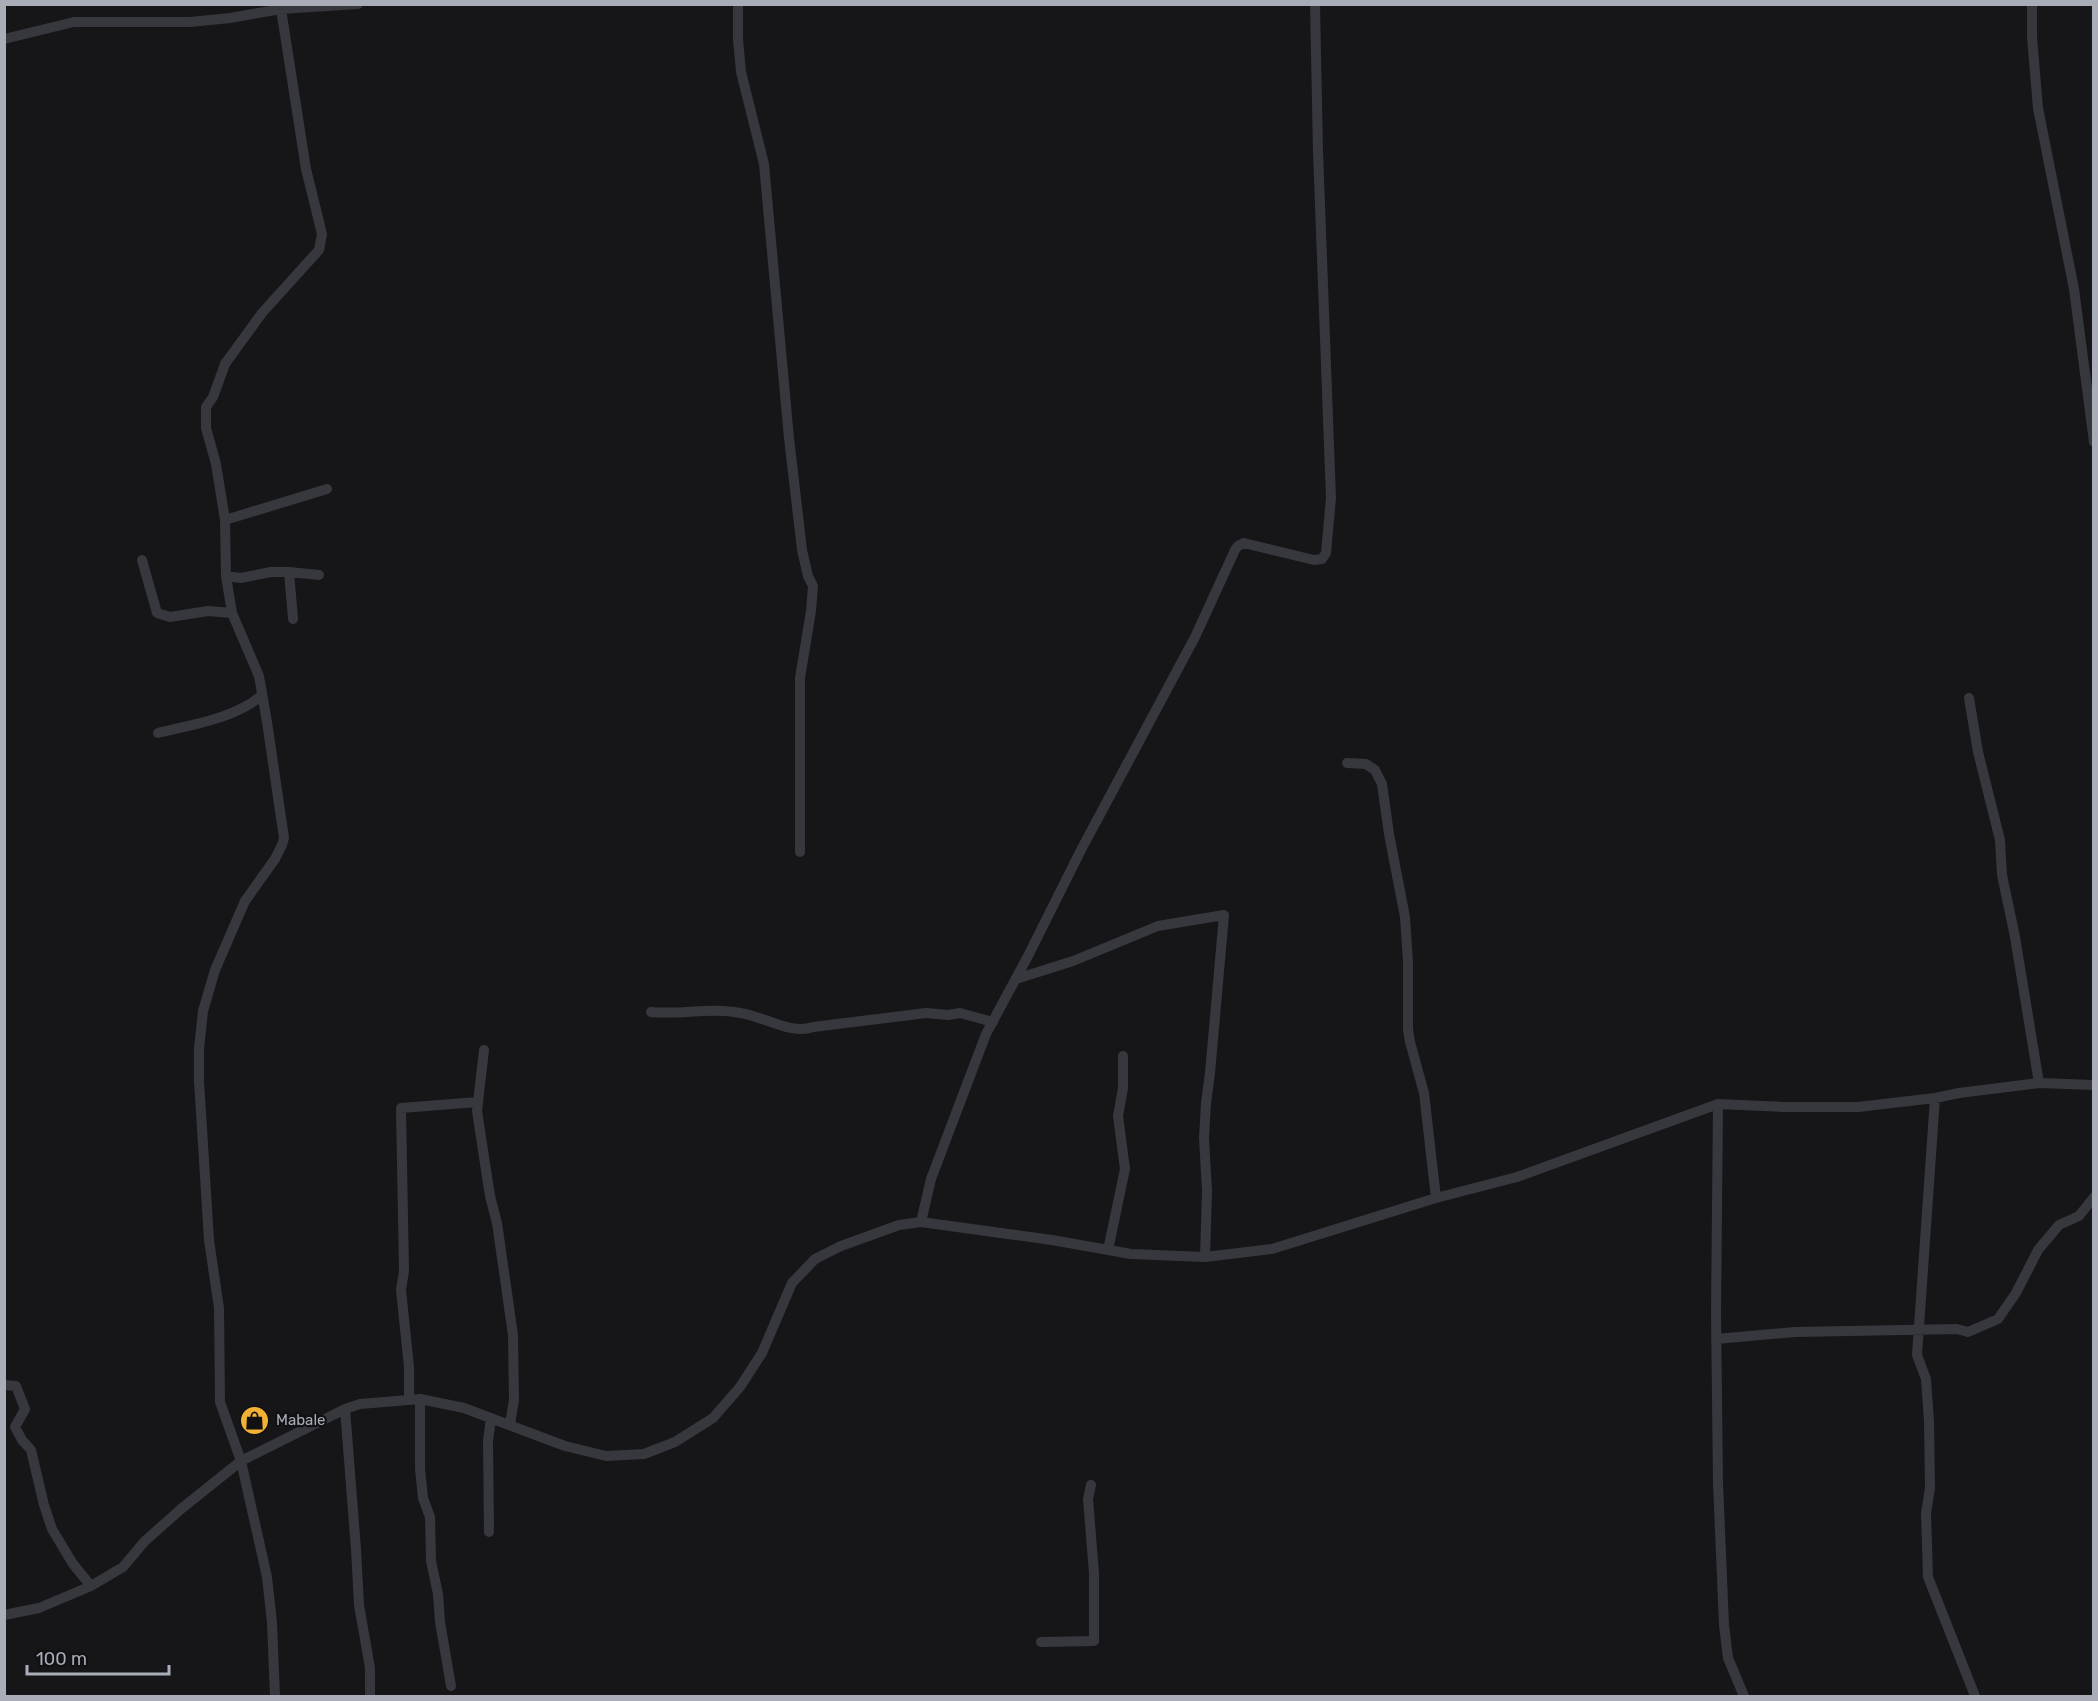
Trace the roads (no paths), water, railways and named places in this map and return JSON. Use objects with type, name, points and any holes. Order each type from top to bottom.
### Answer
[{"type":"street","points":[[4,39],[74,22],[190,22],[282,9],[358,4]]},
{"type":"street","points":[[738,4],[741,72],[764,164],[790,450],[802,550],[808,576],[813,586],[800,678],[800,852]]},
{"type":"street","points":[[921,1222],[931,1179],[986,1034],[1080,850],[1195,637],[1238,546],[1245,543],[1314,560],[1322,559],[1326,553],[1331,498],[1315,4]]},
{"type":"street","points":[[2032,4],[2032,36],[2038,108],[2074,289],[2094,442]]},
{"type":"street","points":[[275,1696],[273,1632],[267,1577],[241,1461],[220,1402],[219,1308],[209,1240],[203,1166],[199,1049],[203,1011],[215,970],[245,901],[275,859],[284,838],[259,676],[232,613],[226,576],[225,520],[216,464],[206,428],[206,407],[213,397],[225,364],[262,313],[319,250],[322,234],[306,169],[282,9]]},
{"type":"street","points":[[225,520],[327,489]]},
{"type":"street","points":[[142,560],[157,613],[170,617],[208,611],[232,613]]},
{"type":"street","points":[[226,576],[241,578],[271,572],[319,575]]},
{"type":"street","points":[[289,572],[293,619]]},
{"type":"street","points":[[159,733],[240,710],[254,703],[262,695]]},
{"type":"street","points":[[1970,698],[1978,752],[2000,840],[2002,875],[2015,937],[2039,1083]]},
{"type":"street","points":[[1347,763],[1366,764],[1375,770],[1382,784],[1405,917],[1408,1029],[1424,1093],[1436,1198]]},
{"type":"street","points":[[1016,979],[1072,961],[1158,926],[1224,915],[1206,1102],[1205,1257]]},
{"type":"street","points":[[651,1012],[674,1014],[711,1010],[741,1012],[807,1029],[926,1013],[948,1015],[960,1013],[993,1022]]},
{"type":"street","points":[[484,1050],[477,1111],[490,1196],[497,1223],[513,1335],[514,1400],[510,1424]]},
{"type":"street","points":[[1108,1250],[1125,1169],[1118,1116],[1123,1088],[1123,1056]]},
{"type":"street","points":[[4,1615],[39,1608],[91,1586],[123,1567],[144,1541],[241,1461],[345,1409],[360,1404],[414,1399],[464,1408],[565,1446],[606,1456],[644,1454],[675,1442],[713,1418],[740,1387],[762,1353],[792,1283],[815,1259],[873,1233],[899,1225],[921,1222],[1052,1240],[1131,1254],[1205,1257],[1272,1249],[1436,1198],[1516,1177],[1718,1104],[1858,1107],[2039,1083],[2094,1085]]},
{"type":"street","points":[[1935,1098],[1917,1355],[1926,1379],[1930,1441],[1926,1566],[1935,1597],[1975,1696]]},
{"type":"street","points":[[451,1686],[431,1561],[430,1517],[423,1498],[402,1290],[405,1271],[402,1108],[478,1102]]},
{"type":"street","points":[[1718,1104],[1716,1339],[1718,1483],[1724,1625],[1728,1658],[1744,1696]]},
{"type":"street","points":[[1716,1339],[1795,1332],[1957,1329],[1968,1332],[1998,1318],[2016,1293],[2038,1250],[2059,1225],[2079,1216],[2094,1197]]},
{"type":"street","points":[[4,1385],[16,1386],[23,1400],[25,1409],[15,1427],[21,1440],[31,1450],[52,1529],[73,1564],[91,1586]]},
{"type":"street","points":[[345,1409],[357,1549],[359,1605],[370,1668],[370,1696]]},
{"type":"street","points":[[489,1532],[488,1441],[491,1418]]},
{"type":"street","points":[[1041,1642],[1094,1641],[1094,1573],[1088,1499],[1091,1485]]},
{"type":"place","name":"Mabale","points":[[255,1420]]}]
